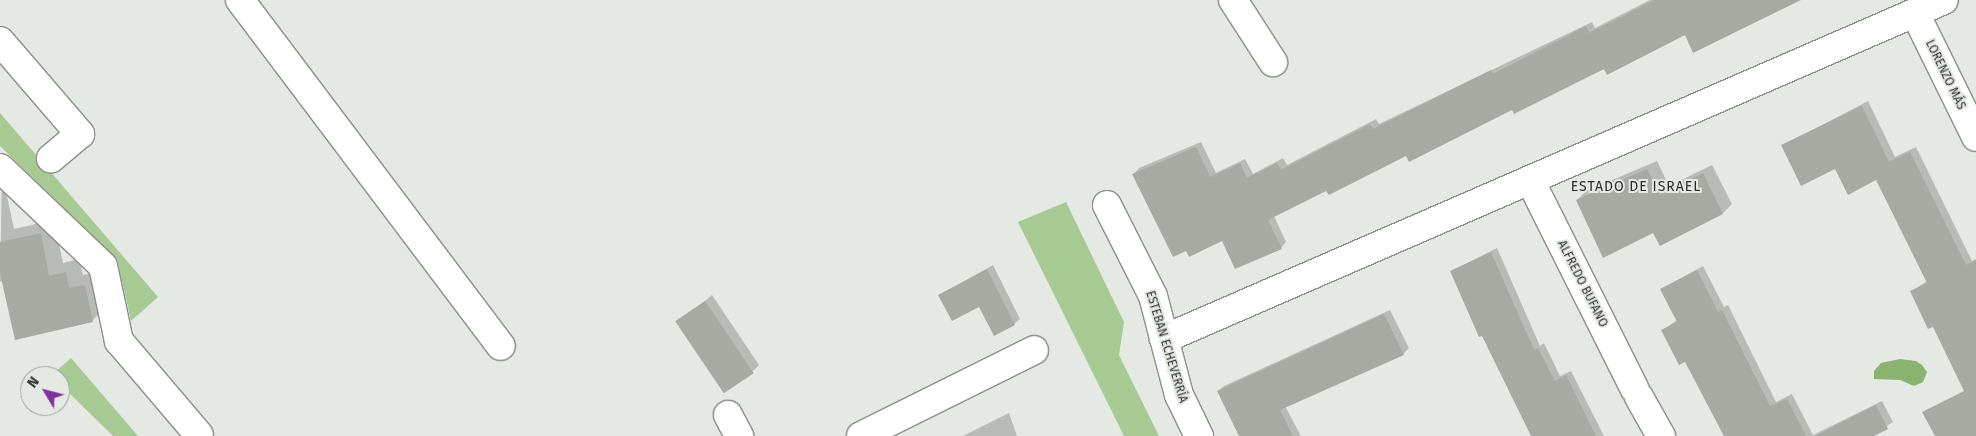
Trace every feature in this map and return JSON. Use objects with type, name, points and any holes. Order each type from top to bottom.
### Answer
[{"type":"street","points":[[240,0],[500,346]]},
{"type":"street","points":[[1233,0],[1273,62]]},
{"type":"street","points":[[1164,339],[1944,0]]},
{"type":"street","name":"LORENZO MÁS","points":[[1915,12],[1976,137]]},
{"type":"street","points":[[0,40],[80,134],[51,158]]},
{"type":"street","points":[[0,168],[103,266],[119,341],[199,435]]},
{"type":"street","name":"ALFREDO BUFANO","points":[[1530,180],[1636,393],[1661,436]]},
{"type":"street","name":"ESTEBAN ECHEVERRÍA","points":[[1107,205],[1153,296],[1179,395],[1199,436]]},
{"type":"street","points":[[861,436],[1034,350]]},
{"type":"shaded area","points":[[0,113],[158,297],[131,321],[117,259],[0,146]]},
{"type":"shaded area","points":[[1066,202],[1124,322],[1119,355],[1159,436],[1124,436],[1018,222]]},
{"type":"shaded area","points":[[71,358],[138,436],[113,436],[70,394],[70,366],[62,366]]},
{"type":"shaded area","points":[[1900,359],[1916,361],[1922,365],[1927,372],[1923,382],[1914,386],[1900,380],[1874,379],[1874,371],[1881,363]]},
{"type":"building","points":[[1654,0],[1801,0],[1693,53],[1685,35],[1607,75],[1604,69],[1514,114],[1512,110],[1409,162],[1406,156],[1329,195],[1326,191],[1268,220],[1282,249],[1235,269],[1222,241],[1189,257],[1186,251],[1173,257],[1132,174],[1196,147],[1210,177],[1240,163],[1247,178],[1277,163],[1281,170],[1370,124],[1373,129],[1491,70],[1493,74],[1586,26],[1589,33]]},
{"type":"building","points":[[1862,106],[1889,162],[1910,152],[1966,265],[1976,260],[1976,436],[1935,436],[1922,412],[1964,391],[1933,327],[1928,329],[1910,291],[1927,283],[1876,180],[1848,195],[1835,169],[1801,186],[1781,145]]},
{"type":"building","points":[[1647,169],[1660,195],[1703,173],[1723,214],[1660,246],[1653,233],[1603,258],[1576,200]]},
{"type":"building","points":[[41,233],[49,276],[66,272],[69,288],[85,285],[93,322],[15,340],[0,273],[0,242]]},
{"type":"building","points":[[1491,252],[1534,350],[1538,348],[1555,381],[1566,375],[1596,436],[1531,436],[1482,336],[1479,337],[1450,271]]},
{"type":"building","points":[[987,269],[1015,325],[994,336],[979,307],[952,321],[938,295]]},
{"type":"building","points":[[1697,270],[1718,312],[1722,310],[1770,406],[1787,399],[1806,436],[1724,436],[1685,362],[1679,365],[1661,330],[1677,322],[1660,289]]},
{"type":"building","points":[[705,301],[754,373],[724,393],[675,321]]},
{"type":"building","points":[[1384,314],[1404,355],[1280,410],[1293,436],[1239,436],[1217,391]]},
{"type":"building","points":[[1876,405],[1888,429],[1874,436],[1815,436]]},
{"type":"district","name":"ESTADO DE ISRAEL","points":[[1636,187]]}]
